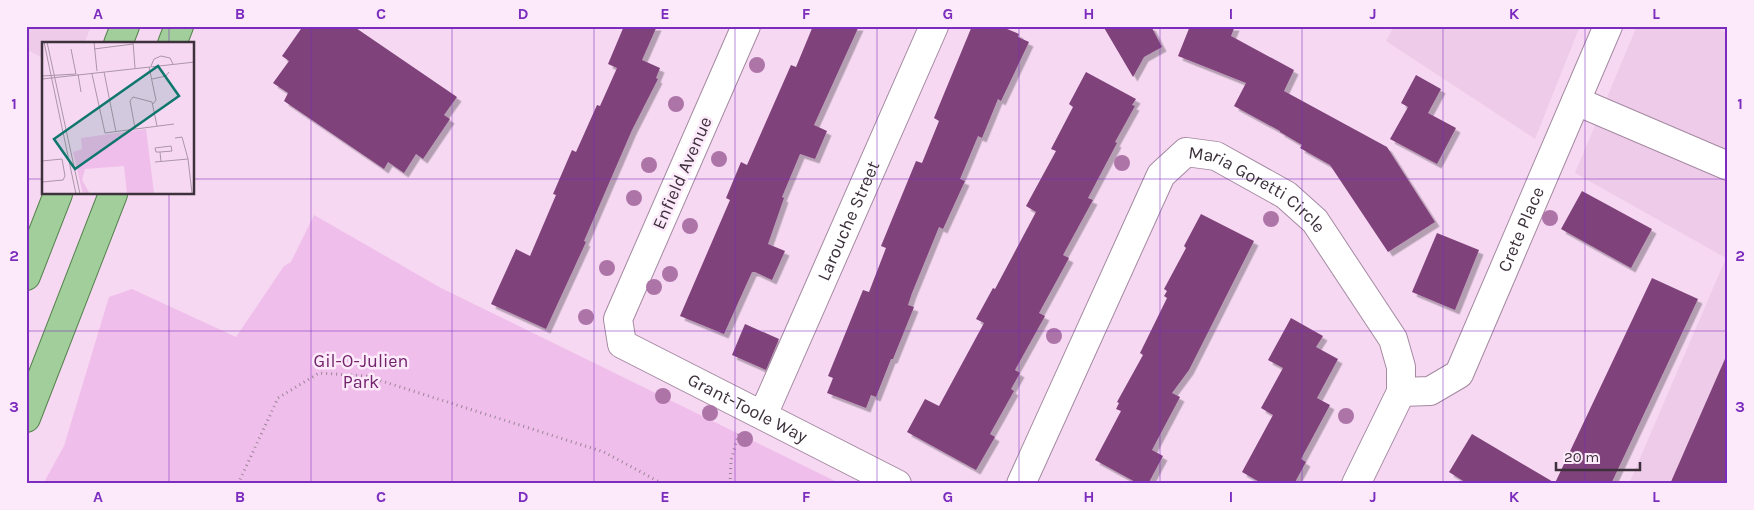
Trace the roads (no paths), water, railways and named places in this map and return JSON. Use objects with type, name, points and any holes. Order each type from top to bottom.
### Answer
[{"type":"main road","points":[[119,42],[125,26]]},
{"type":"main road","points":[[173,42],[179,26]]},
{"type":"main road","points":[[26,276],[58,195]]},
{"type":"main road","points":[[26,418],[114,195]]},
{"type":"street","name":"Enfield Avenue","points":[[618,319],[746,26]]},
{"type":"street","name":"Larouche Street","points":[[755,410],[934,26]]},
{"type":"street","name":"Crete Place","points":[[1401,392],[1430,391],[1459,374],[1608,26]]},
{"type":"street","points":[[1576,101],[1728,166]]},
{"type":"street","name":"Maria Goretti Circle","points":[[1021,484],[1161,175],[1186,152],[1216,156],[1286,195],[1315,221],[1392,339],[1401,368],[1401,392],[1356,484]]},
{"type":"street","name":"Grant-Toole Way","points":[[618,319],[622,344],[755,410],[897,484]]},
{"type":"park label","name":"Gil-O-Julien Park","points":[[361,371]]}]
